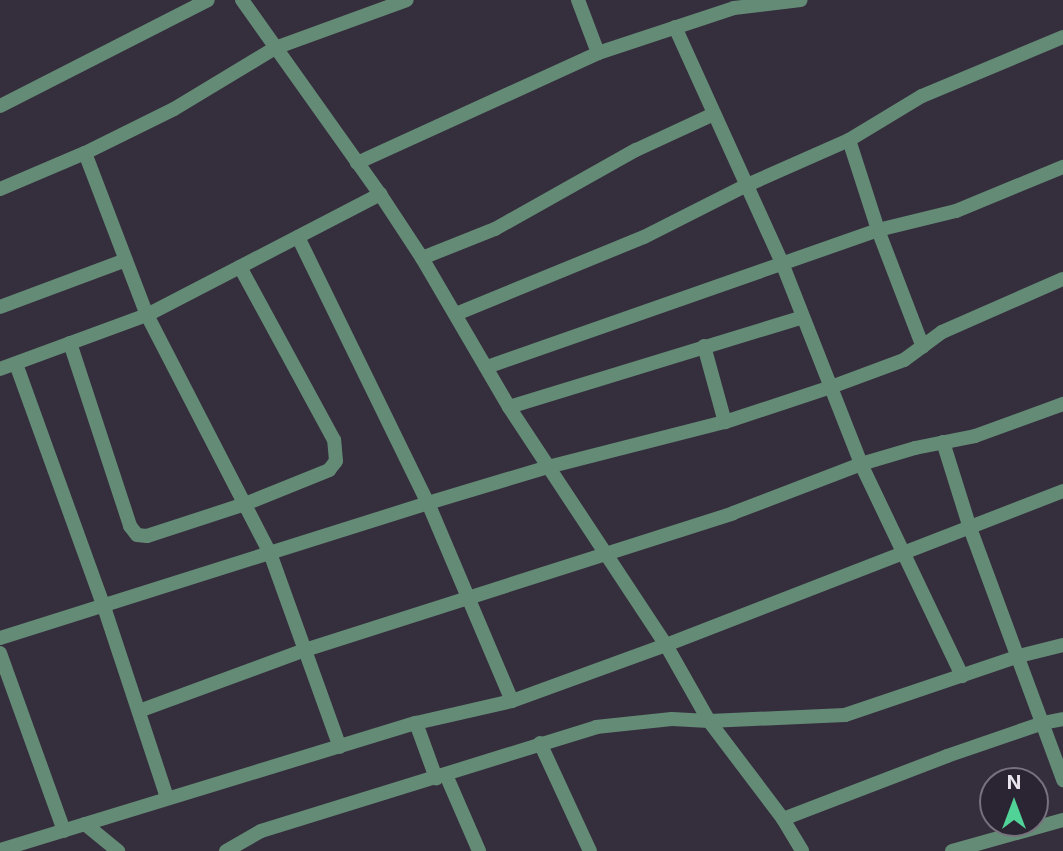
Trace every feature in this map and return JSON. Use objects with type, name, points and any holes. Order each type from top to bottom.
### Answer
[{"type":"street","points":[[0,106],[208,0]]},
{"type":"street","points":[[242,0],[380,194],[456,314],[509,407],[666,645],[709,721],[783,819],[802,851]]},
{"type":"street","points":[[0,189],[85,153],[174,109],[275,48],[407,0]]},
{"type":"street","points":[[578,0],[598,53]]},
{"type":"street","points":[[356,163],[598,53],[734,8],[801,0]]},
{"type":"street","points":[[675,27],[782,263],[861,464],[962,676]]},
{"type":"street","points":[[456,314],[644,237],[745,186],[849,140],[922,96],[1063,37]]},
{"type":"street","points":[[422,258],[495,229],[636,150],[713,114]]},
{"type":"street","points":[[849,140],[878,230],[923,347]]},
{"type":"street","points":[[85,153],[147,315],[270,553],[340,747]]},
{"type":"street","points":[[487,368],[878,230],[956,211],[1063,167]]},
{"type":"street","points":[[0,369],[147,315],[380,194]]},
{"type":"street","points":[[298,237],[428,503],[512,701]]},
{"type":"street","points":[[0,307],[126,260]]},
{"type":"street","points":[[70,343],[130,526],[137,535],[147,536],[245,504],[328,470],[337,461],[334,440],[240,267]]},
{"type":"street","points":[[0,638],[428,503],[548,467],[725,422],[831,387],[904,360],[943,332],[1063,279]]},
{"type":"street","points":[[509,407],[803,317]]},
{"type":"street","points":[[704,346],[725,422]]},
{"type":"street","points":[[16,364],[104,607],[167,799]]},
{"type":"street","points":[[139,711],[305,650],[470,600],[733,513],[861,464],[1009,426],[1063,404]]},
{"type":"street","points":[[943,442],[970,528],[1063,780]]},
{"type":"street","points":[[0,850],[416,723],[512,701],[666,645],[1063,491]]},
{"type":"street","points":[[226,851],[261,831],[540,743],[607,726],[671,719],[709,721],[845,715],[1019,656],[1063,645]]},
{"type":"street","points":[[0,653],[64,831]]},
{"type":"street","points":[[783,819],[1043,723],[1063,719]]},
{"type":"street","points":[[416,723],[479,851]]},
{"type":"street","points":[[540,743],[590,851]]},
{"type":"street","points":[[951,851],[1063,820]]},
{"type":"street","points":[[85,824],[118,851]]}]
